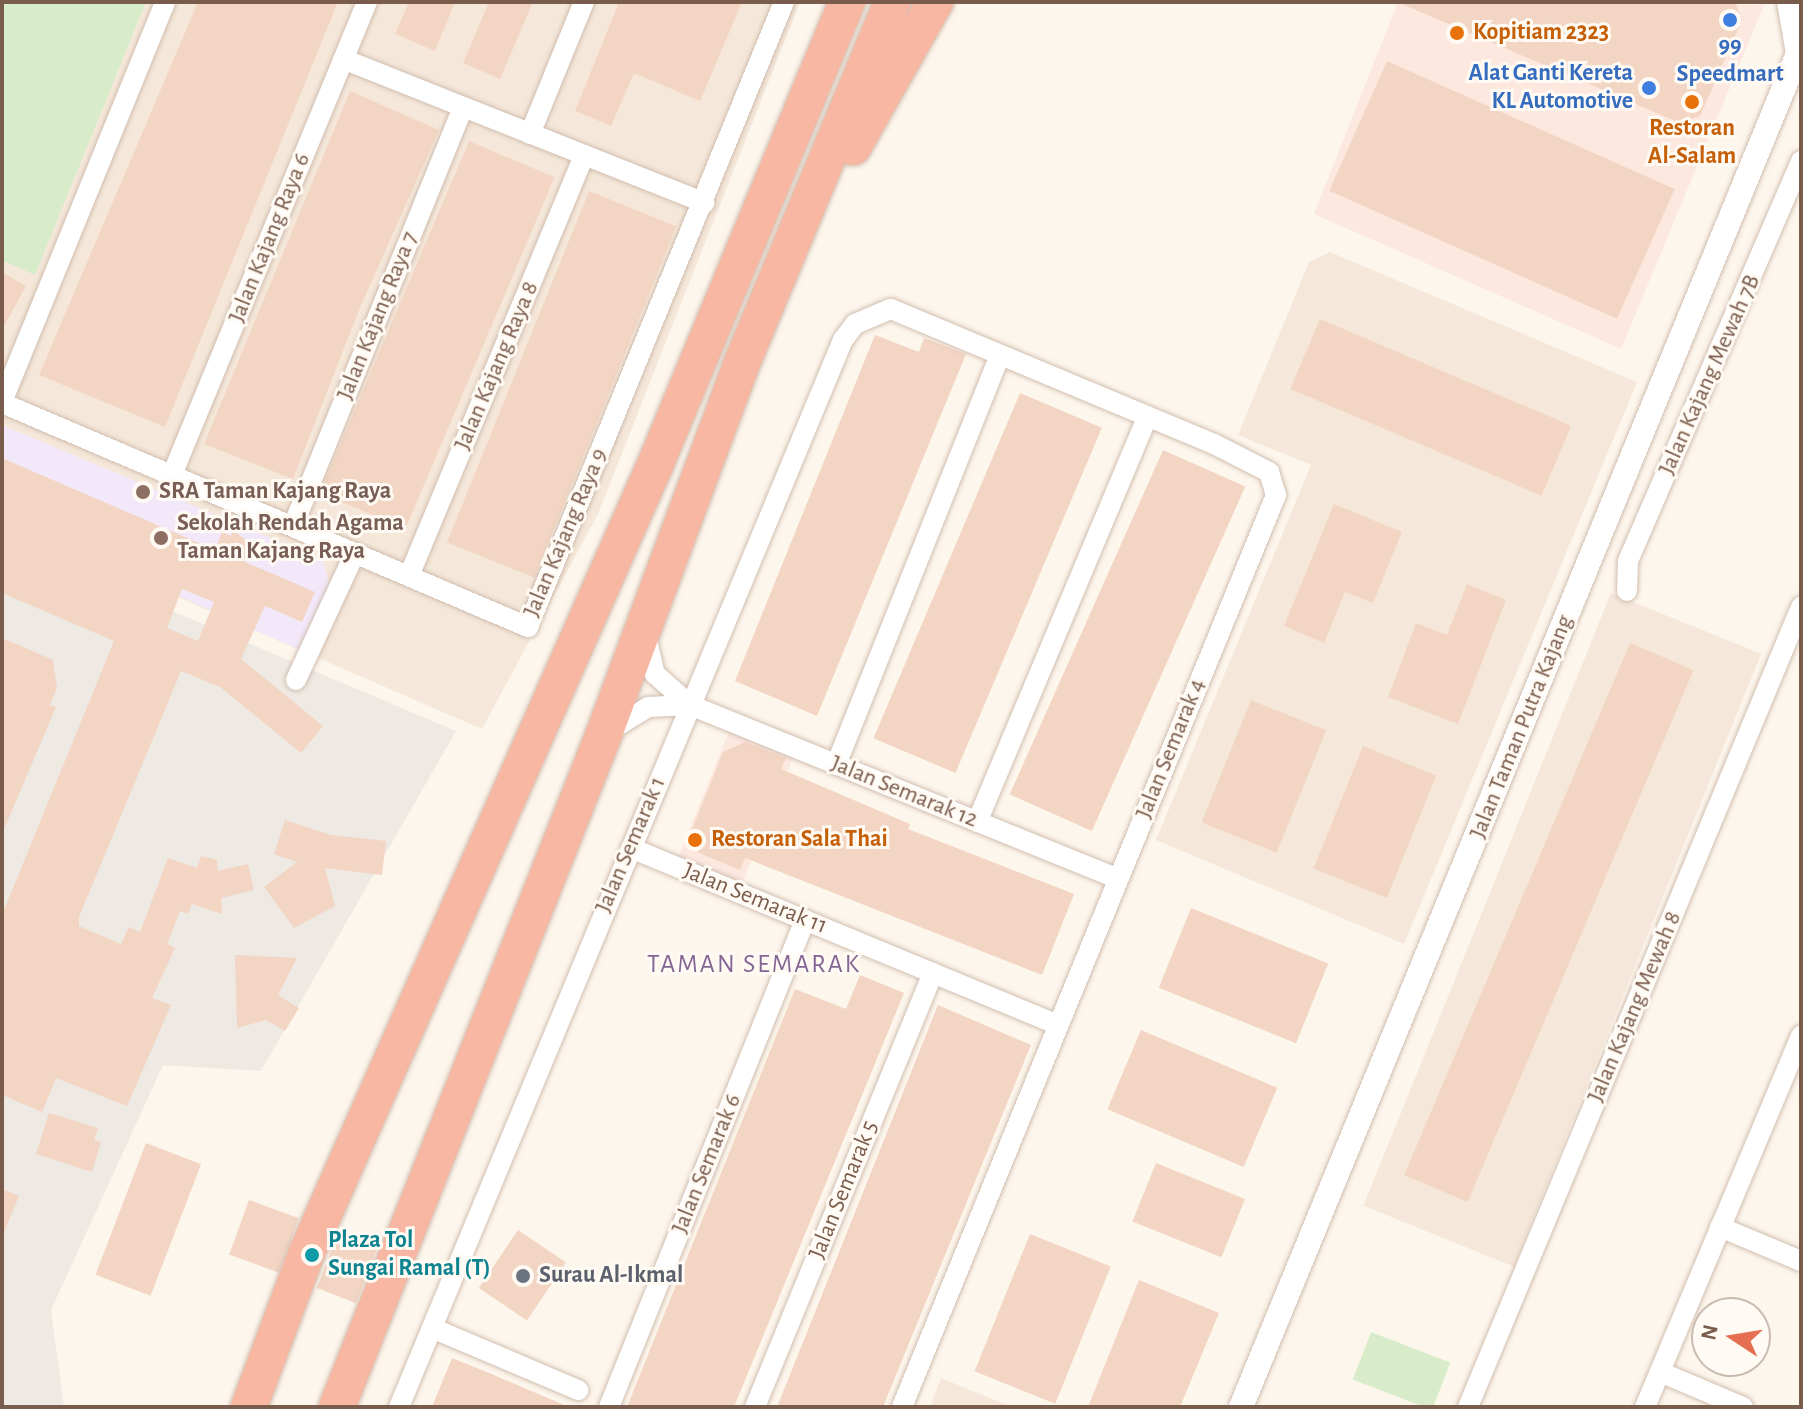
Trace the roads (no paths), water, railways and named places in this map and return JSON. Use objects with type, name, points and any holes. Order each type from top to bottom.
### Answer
[{"type":"highway","points":[[731,279],[750,179],[819,2]]},
{"type":"highway","points":[[249,1407],[307,1252],[601,590],[847,2]]},
{"type":"highway","points":[[337,1407],[604,734],[744,358],[892,2]]},
{"type":"highway","points":[[786,263],[935,2]]},
{"type":"street","points":[[2,402],[165,2]]},
{"type":"street","name":"Jalan Kajang Raya 6","points":[[172,475],[367,2]]},
{"type":"street","points":[[530,134],[584,2]]},
{"type":"street","name":"Jalan Kajang Raya 9","points":[[2,402],[528,627],[784,2]]},
{"type":"street","points":[[1789,2],[1800,50]]},
{"type":"street","name":"Jalan Taman Putra Kajang","points":[[1241,1407],[1800,50]]},
{"type":"street","points":[[343,59],[704,203]]},
{"type":"street","name":"Jalan Kajang Raya 7","points":[[293,526],[463,107]]},
{"type":"street","name":"Jalan Kajang Raya 8","points":[[409,576],[584,155]]},
{"type":"street","name":"Jalan Kajang Mewah 7B","points":[[1627,591],[1628,561],[1801,161]]},
{"type":"street","name":"Jalan Semarak 4","points":[[891,309],[1269,472],[1276,495],[902,1407]]},
{"type":"street","name":"Jalan Semarak 1","points":[[399,1407],[843,340],[855,324],[891,309]]},
{"type":"street","points":[[836,765],[1000,356]]},
{"type":"street","points":[[977,822],[1147,417]]},
{"type":"street","points":[[296,680],[355,553]]},
{"type":"street","name":"Jalan Kajang Mewah 8","points":[[1468,1407],[1801,607]]},
{"type":"street","name":"Jalan Semarak 12","points":[[644,625],[655,674],[690,705],[1118,879]]},
{"type":"street","name":"Jalan Semarak 12","points":[[604,734],[648,707],[690,705]]},
{"type":"street","name":"Jalan Semarak 11","points":[[631,848],[1058,1025]]},
{"type":"street","name":"Jalan Semarak 6","points":[[609,1407],[805,920]]},
{"type":"street","name":"Jalan Semarak 5","points":[[755,1407],[933,973]]},
{"type":"street","points":[[1645,1407],[1720,1227],[1792,1082],[1801,1035]]},
{"type":"street","points":[[1720,1227],[1801,1261]]},
{"type":"street","points":[[432,1328],[578,1390]]},
{"type":"street","points":[[1660,1372],[1743,1407]]},
{"type":"place","name":"99 Speedmart","points":[[1730,20]]},
{"type":"place","name":"Kopitiam 2323","points":[[1457,33]]},
{"type":"place","name":"Alat Ganti Kereta KL Automotive","points":[[1649,88]]},
{"type":"place","name":"Restoran Al-Salam","points":[[1692,102]]},
{"type":"place","name":"SRA Taman Kajang Raya","points":[[143,492]]},
{"type":"place","name":"Sekolah Rendah Agama Taman Kajang Raya","points":[[161,538]]},
{"type":"place","name":"Restoran Sala Thai","points":[[695,840]]},
{"type":"place","name":"Plaza Tol Sungai Ramal (T)","points":[[312,1255]]},
{"type":"place","name":"Surau Al-Ikmal","points":[[523,1276]]},
{"type":"district","name":"TAMAN SEMARAK","points":[[754,965]]}]
